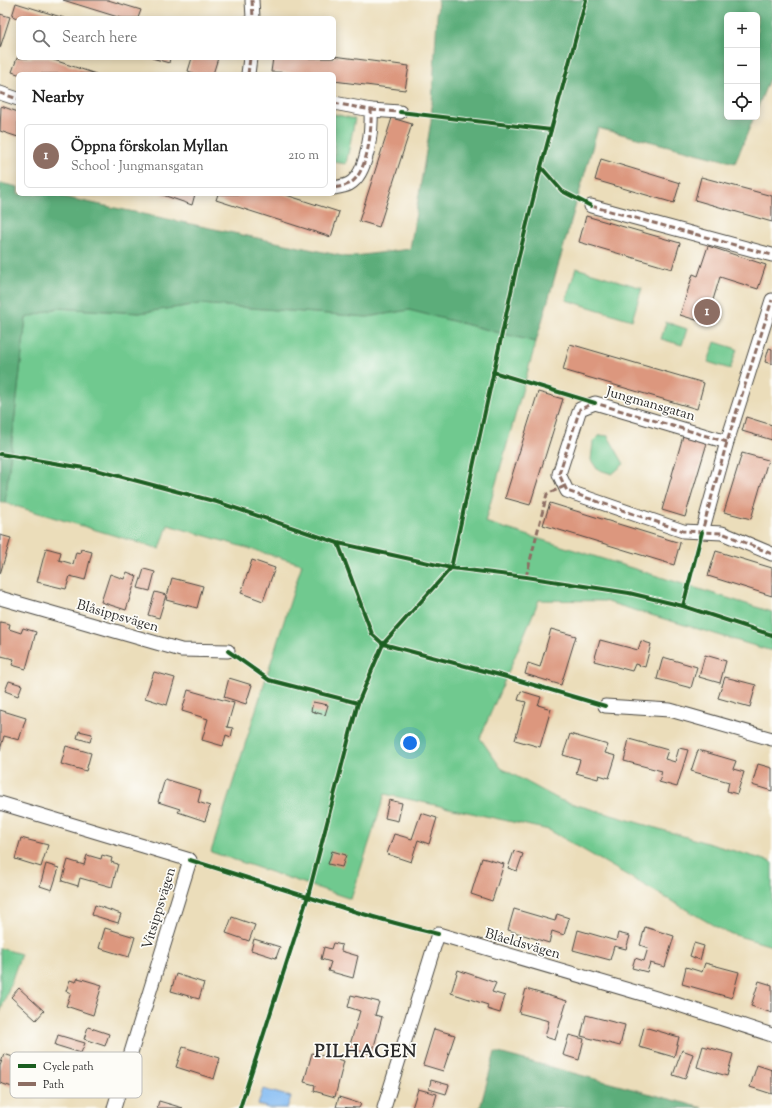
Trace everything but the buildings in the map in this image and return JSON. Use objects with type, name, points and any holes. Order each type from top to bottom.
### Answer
[{"type":"street","points":[[252,0],[253,16]]},
{"type":"street","points":[[248,72],[250,60]]},
{"type":"street","points":[[0,93],[16,98]]},
{"type":"street","points":[[336,103],[371,110],[400,112]]},
{"type":"street","points":[[336,188],[350,184],[358,176],[369,146],[372,128],[371,110]]},
{"type":"street","points":[[591,206],[772,255]]},
{"type":"street","points":[[702,532],[727,442],[772,300]]},
{"type":"street","name":"Jungmansgatan","points":[[727,442],[595,403],[580,409],[559,474],[567,491],[683,531],[722,533],[772,554]]},
{"type":"street","name":"Blåsippsvägen","points":[[0,598],[181,650],[228,651]]},
{"type":"street","points":[[605,706],[670,710],[772,739]]},
{"type":"street","name":"Vitsippsvägen","points":[[0,803],[190,860],[131,1052]]},
{"type":"street","name":"Blåeldsvägen","points":[[384,1108],[438,934],[673,1003],[772,1035]]},
{"type":"street","name":"Vitsippsvägen","points":[[114,1108],[117,1098]]},
{"type":"green space","points":[[438,0],[772,0],[772,72],[760,102],[760,12],[724,12],[724,120],[753,120],[735,163],[598,128],[536,342],[409,310],[367,317],[200,304],[139,313],[57,308],[26,318],[5,503],[0,502],[0,183],[16,187],[16,196],[58,196],[347,257],[410,249],[431,121]]},
{"type":"green space","points":[[336,114],[355,119],[346,164],[336,162]]},
{"type":"green space","points":[[576,268],[642,288],[632,320],[566,300]]},
{"type":"green space","points":[[200,304],[367,317],[409,310],[536,342],[485,522],[772,612],[772,651],[604,601],[539,600],[480,738],[501,768],[560,800],[772,862],[772,946],[725,932],[549,830],[385,794],[351,899],[211,852],[302,564],[168,525],[160,549],[5,503],[26,318],[57,308],[139,313]]},
{"type":"green space","points":[[666,322],[687,329],[682,345],[661,339]]},
{"type":"green space","points":[[715,342],[737,349],[730,369],[708,362]]},
{"type":"green space","points":[[600,435],[608,436],[624,464],[612,474],[597,469],[591,460],[593,442]]},
{"type":"green space","points":[[0,948],[21,954],[0,1013]]},
{"type":"green space","points":[[495,1052],[703,1108],[480,1108]]},
{"type":"water","points":[[263,1089],[291,1097],[287,1108],[269,1108],[258,1105]]},
{"type":"marked path","points":[[252,0],[253,16]]},
{"type":"marked path","points":[[248,72],[250,60]]},
{"type":"marked path","points":[[0,93],[16,98]]},
{"type":"marked path","points":[[336,103],[371,110],[371,128],[368,150],[361,171],[349,184],[336,188]]},
{"type":"marked path","points":[[371,110],[400,112]]},
{"type":"marked path","points":[[591,206],[772,255]]},
{"type":"marked path","points":[[701,535],[727,442],[772,300]]},
{"type":"marked path","points":[[727,442],[595,403],[580,409],[559,474],[567,491],[683,531],[722,533],[772,554]]},
{"type":"marked path","points":[[526,577],[547,494],[565,486]]},
{"type":"cycle path","points":[[240,1108],[308,896],[358,703],[383,644],[451,568],[518,260],[541,167],[586,0]]},
{"type":"cycle path","points":[[400,112],[551,130]]},
{"type":"cycle path","points":[[541,167],[562,191],[591,206]]},
{"type":"cycle path","points":[[493,372],[595,403]]},
{"type":"cycle path","points":[[0,454],[96,470],[217,502],[338,543],[451,568],[526,577],[629,593],[683,606],[772,635]]},
{"type":"cycle path","points":[[683,606],[702,532]]},
{"type":"cycle path","points":[[338,543],[372,634],[383,644],[503,676],[605,706]]},
{"type":"cycle path","points":[[228,651],[269,680],[358,703]]},
{"type":"cycle path","points":[[190,860],[344,908],[438,934]]},
{"type":"place","name":"Öppna förskolan Myllan","points":[[707,312]]},
{"type":"district","name":"PILHAGEN","points":[[366,1051]]}]
